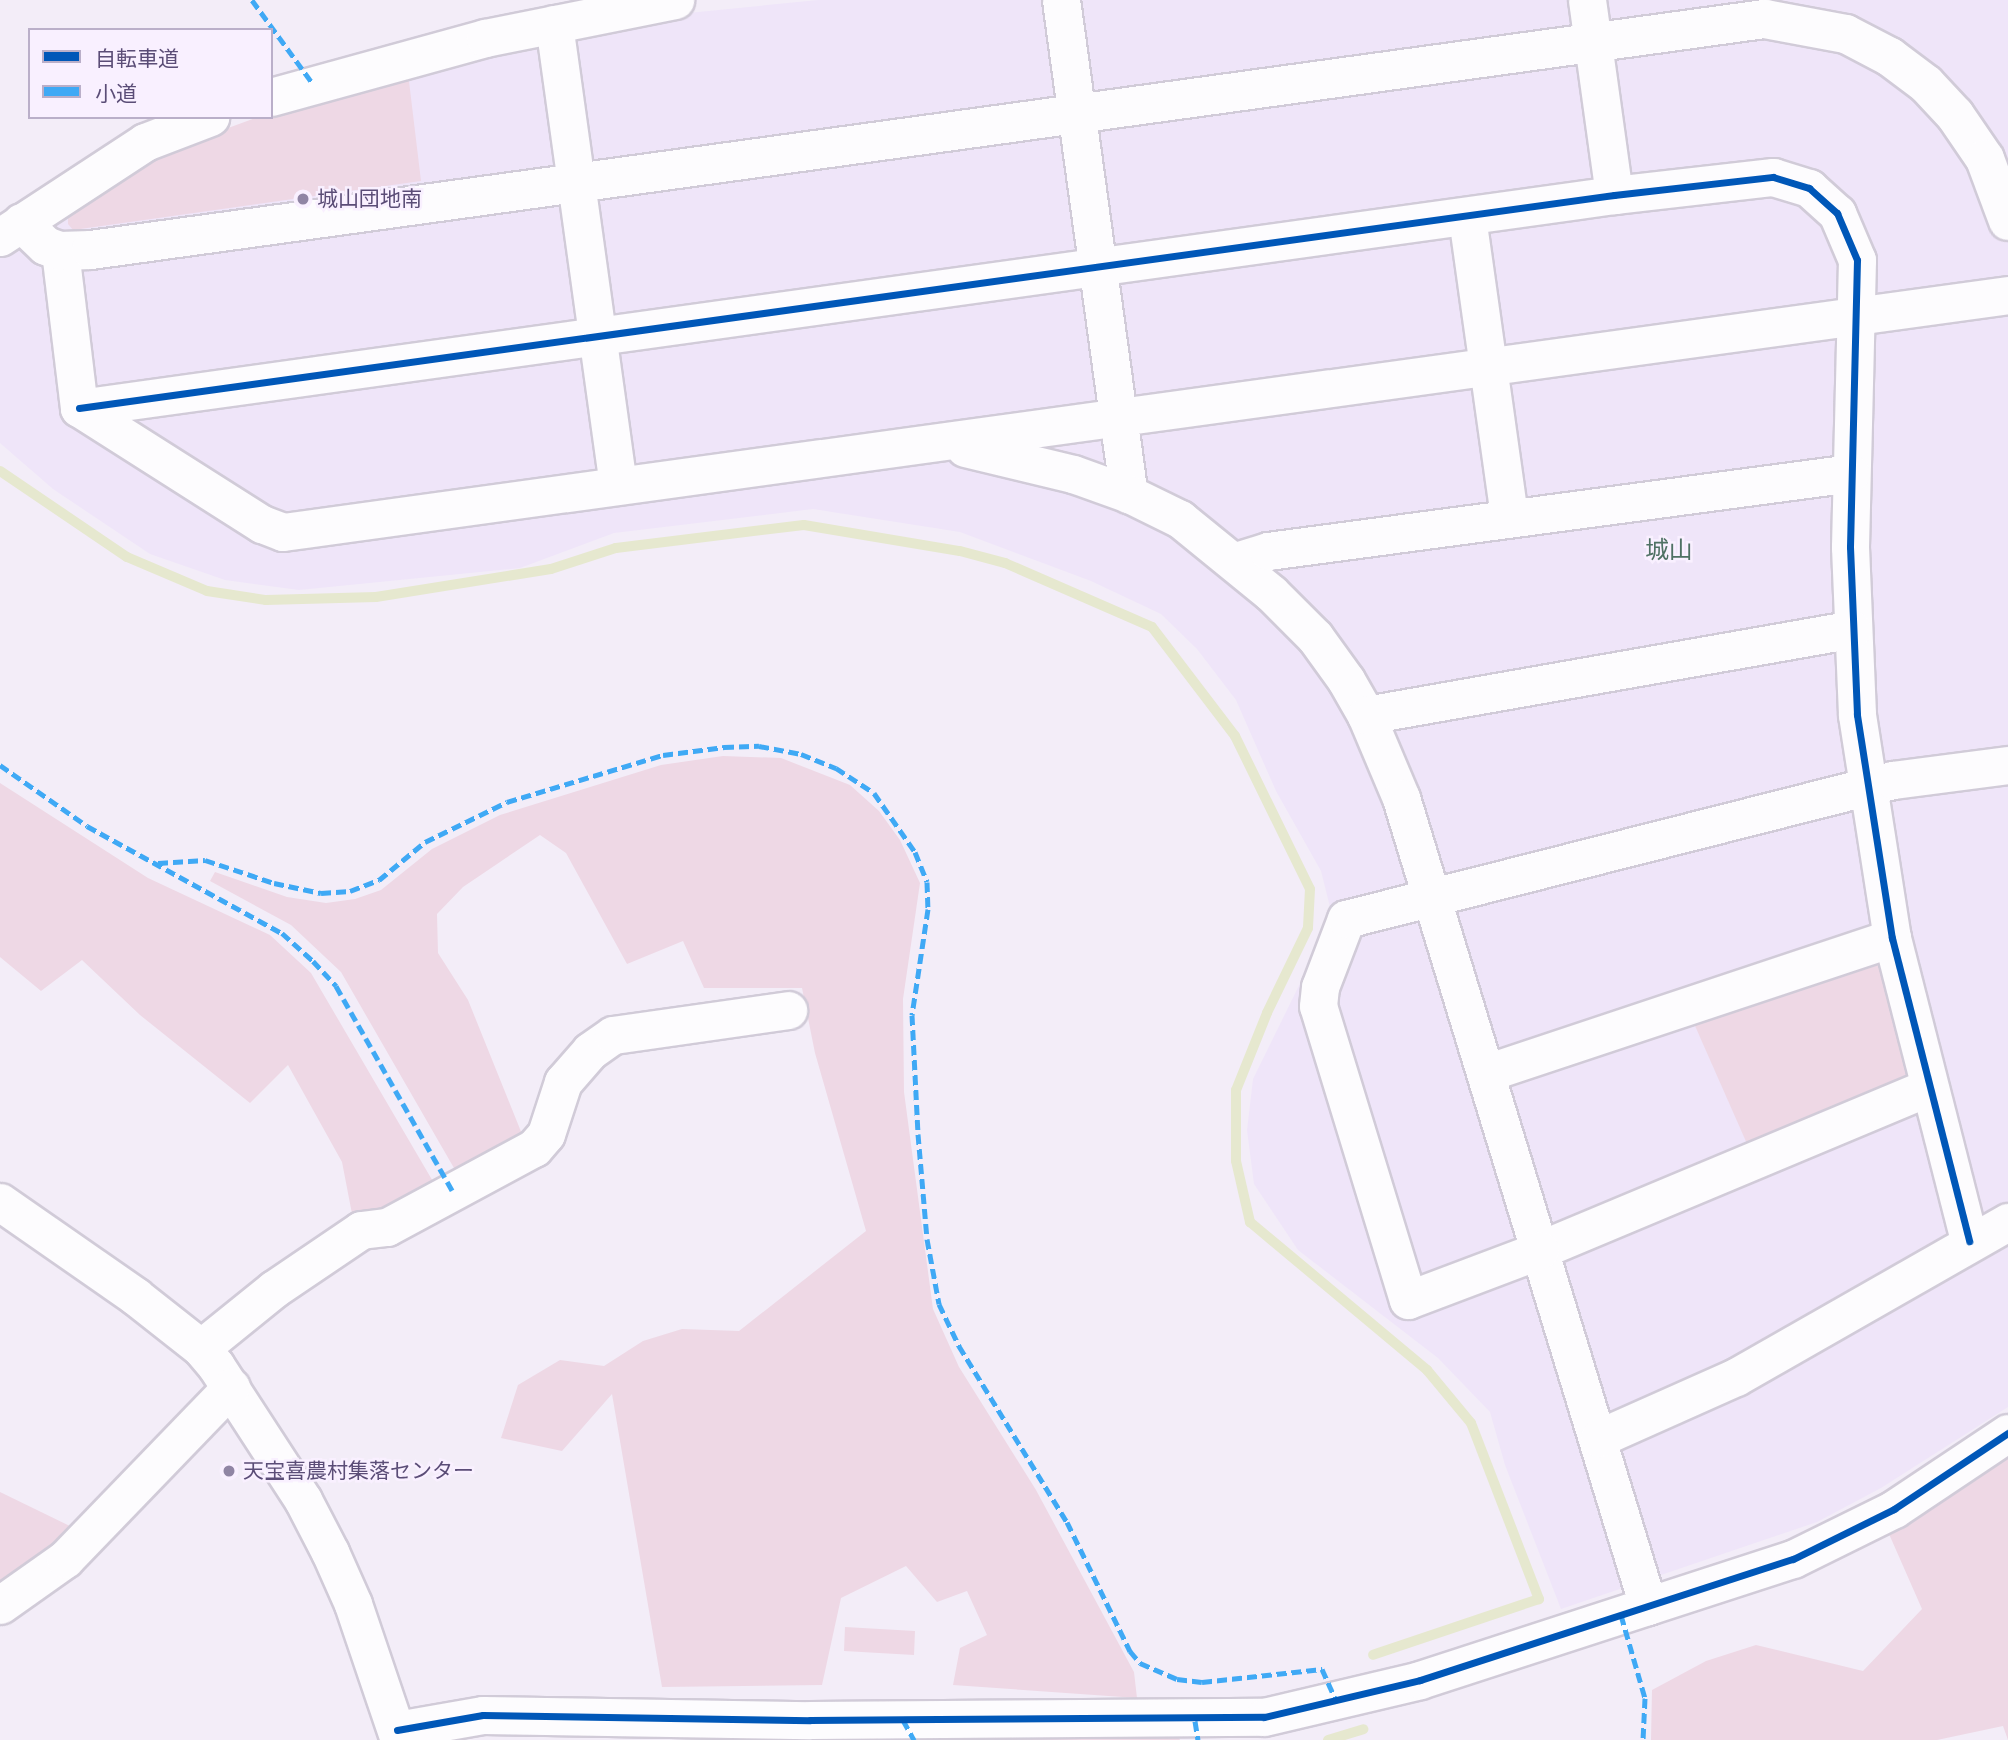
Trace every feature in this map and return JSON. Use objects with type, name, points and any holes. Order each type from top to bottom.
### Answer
[{"type":"street","points":[[273,96],[419,54],[675,0]]},
{"type":"street","points":[[1061,0],[1129,494]]},
{"type":"street","points":[[1587,0],[1614,195]]},
{"type":"street","points":[[11,230],[60,251],[1592,40],[1765,19],[1794,21],[1846,34],[1906,69],[1955,115],[1985,159],[2008,221]]},
{"type":"street","points":[[554,24],[578,181],[618,486]]},
{"type":"street","points":[[11,230],[145,142],[205,119]]},
{"type":"street","points":[[79,408],[599,339],[1614,195],[1773,177],[1810,188],[1837,213],[1854,246],[1852,629],[1866,786],[1892,937],[1969,1241]]},
{"type":"street","points":[[1467,217],[1509,517]]},
{"type":"street","points":[[60,251],[79,408]]},
{"type":"street","points":[[79,408],[262,524],[284,532],[2008,295]]},
{"type":"street","points":[[936,443],[1018,459],[1129,494],[1180,519],[1236,561],[1315,637],[1366,715],[1397,788],[1432,895],[1648,1606]]},
{"type":"street","points":[[1236,561],[1268,551],[1852,473]]},
{"type":"street","points":[[1366,715],[1852,629]]},
{"type":"street","points":[[1929,1087],[1539,1250],[1408,1300],[1318,1006],[1320,987],[1346,919],[1866,786],[2008,765]]},
{"type":"street","points":[[1486,1073],[1892,937]]},
{"type":"street","points":[[201,1348],[274,1289],[361,1230],[387,1227],[534,1148],[546,1134],[563,1082],[590,1051],[613,1035],[788,1010]]},
{"type":"street","points":[[0,1202],[201,1348],[231,1387],[303,1500],[330,1552],[398,1735],[483,1715],[810,1720],[1264,1717],[1420,1680],[1748,1574],[1830,1542],[1894,1508],[2008,1433]]},
{"type":"street","points":[[1599,1438],[1736,1377],[1969,1241],[2008,1222]]},
{"type":"street","points":[[0,1605],[65,1559],[231,1387]]},
{"type":"shaded area","points":[[818,0],[2008,0],[2008,1407],[1881,1488],[1817,1522],[1561,1609],[1505,1465],[1490,1412],[1438,1358],[1298,1250],[1254,1184],[1247,1130],[1253,1079],[1315,953],[1330,907],[1321,871],[1276,791],[1236,700],[1197,649],[1161,614],[1091,581],[960,532],[813,509],[614,533],[520,568],[299,590],[225,580],[150,554],[53,489],[0,443],[0,255],[71,202],[254,119],[273,119],[273,116],[408,73],[668,15]]},
{"type":"shaded area","points":[[408,73],[421,181],[73,230],[68,224],[68,212],[152,156],[253,119],[273,119],[273,112]]},
{"type":"shaded area","points":[[723,756],[781,758],[850,785],[879,811],[900,840],[920,883],[903,999],[904,1092],[933,1309],[959,1367],[1036,1490],[1134,1672],[1137,1698],[953,1685],[960,1648],[987,1635],[967,1591],[937,1602],[906,1566],[841,1598],[822,1685],[662,1687],[612,1394],[562,1451],[501,1438],[518,1385],[560,1360],[604,1366],[643,1341],[682,1329],[739,1331],[866,1231],[815,1053],[802,988],[704,988],[683,941],[627,964],[566,853],[540,835],[463,887],[437,914],[438,953],[468,1000],[524,1139],[458,1175],[341,972],[291,925],[210,881],[215,872],[287,897],[326,903],[355,899],[381,890],[432,849],[500,815],[661,765]]},
{"type":"shaded area","points":[[0,783],[148,878],[270,935],[311,973],[438,1190],[353,1219],[342,1162],[288,1065],[250,1103],[140,1015],[82,960],[41,991],[0,957]]},
{"type":"shaded area","points":[[1867,958],[1880,962],[1908,1072],[1904,1082],[1748,1146],[1692,1019]]},
{"type":"shaded area","points":[[2008,1455],[2008,1740],[2003,1726],[1937,1740],[1651,1740],[1652,1690],[1706,1661],[1756,1645],[1863,1671],[1922,1609],[1889,1534]]},
{"type":"shaded area","points":[[0,1492],[76,1529],[0,1593]]},
{"type":"shaded area","points":[[845,1627],[915,1631],[914,1655],[844,1651]]},
{"type":"shaded area","points":[[920,1734],[1179,1738],[1180,1740],[925,1740]]},
{"type":"waterway","points":[[0,471],[127,557],[207,591],[266,600],[376,597],[551,569],[616,548],[804,525],[960,551],[1005,563],[1152,627],[1235,736],[1310,889],[1308,928],[1267,1013],[1236,1090],[1236,1161],[1250,1222],[1427,1370],[1471,1423],[1539,1599],[1373,1655]]},
{"type":"waterway","points":[[1328,1740],[1363,1729]]},
{"type":"marked path","points":[[252,0],[272,28]]},
{"type":"marked path","points":[[273,29],[313,84]]},
{"type":"marked path","points":[[158,863],[205,860],[274,883],[321,893],[350,891],[379,880],[425,842],[507,802],[663,755],[724,747],[759,746],[801,754],[836,768],[874,793],[915,852],[927,882],[928,909],[912,1015],[918,1134],[927,1239],[939,1304],[959,1346],[1067,1522],[1130,1651],[1140,1663],[1177,1679],[1202,1682],[1322,1669],[1337,1703]]},
{"type":"marked path","points":[[0,765],[87,826],[282,933],[313,961],[336,986],[453,1192]]},
{"type":"marked path","points":[[1621,1615],[1645,1698],[1643,1740]]},
{"type":"marked path","points":[[903,1720],[914,1740]]},
{"type":"marked path","points":[[1195,1721],[1198,1740]]},
{"type":"cycle path","points":[[79,408],[1614,195],[1773,177],[1809,188],[1837,213],[1857,260],[1850,547],[1857,715],[1892,938],[1969,1241]]},
{"type":"cycle path","points":[[397,1730],[483,1715],[810,1720],[1264,1717],[1420,1680],[1793,1559],[1894,1509],[2008,1433]]},
{"type":"place","name":"城山団地南","points":[[303,199]]},
{"type":"place","name":"天宝喜農村集落センター","points":[[229,1471]]},
{"type":"district","name":"城山","points":[[1669,550]]}]
